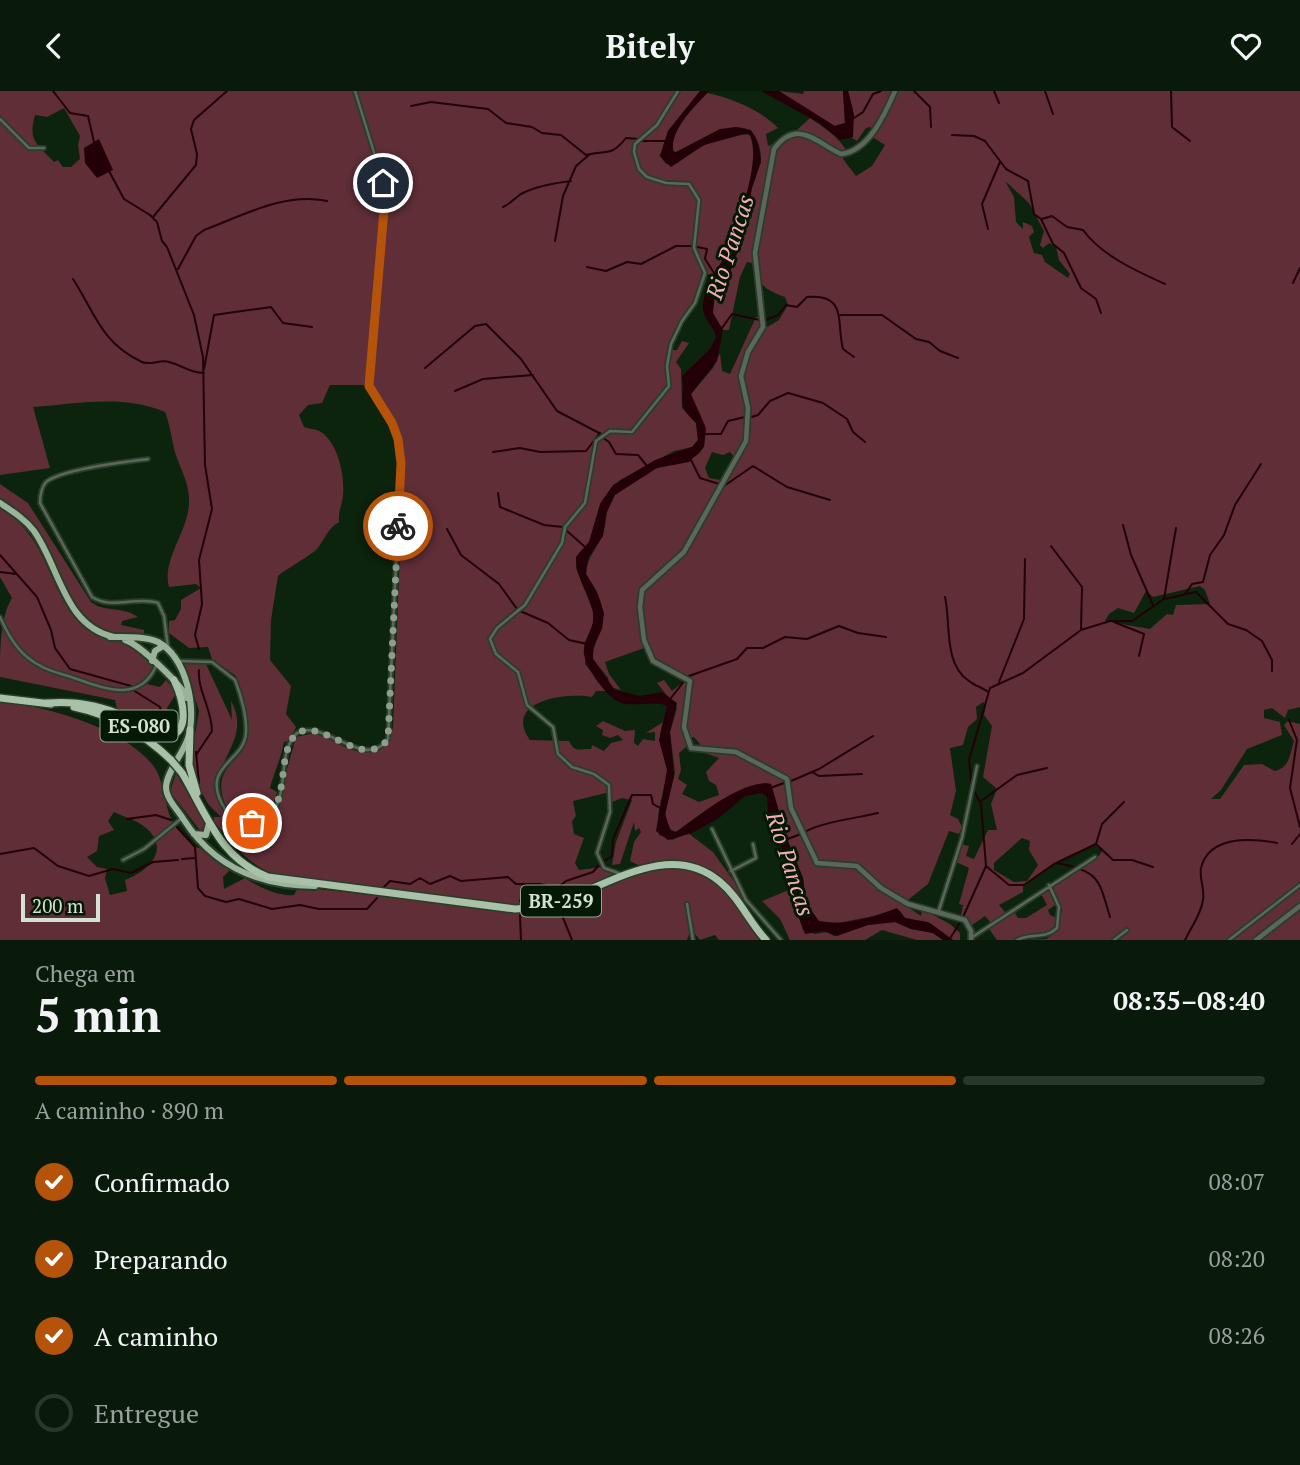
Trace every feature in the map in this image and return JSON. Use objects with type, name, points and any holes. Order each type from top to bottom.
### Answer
[{"type":"highway","name":"ES-080","points":[[47,703],[98,707],[125,717],[153,735],[167,736],[179,729],[184,717],[182,699],[174,680]]},
{"type":"highway","name":"BR-259","points":[[0,698],[47,703],[97,713],[143,736],[182,773],[209,823],[230,853],[248,868],[275,879],[516,909],[555,903],[628,874],[672,864],[706,873],[731,893],[766,940]]},
{"type":"highway","name":"ES-080","points":[[190,730],[189,765],[201,807]]},
{"type":"main road","name":"ES-080","points":[[0,503],[21,517],[36,533],[80,619],[93,630],[140,646],[164,674],[174,680],[190,701]]},
{"type":"main road","name":"ES-080","points":[[110,637],[152,640],[166,648],[179,663],[190,701],[190,730],[166,787],[169,799],[192,834]]},
{"type":"main road","points":[[154,663],[155,651],[166,648]]},
{"type":"main road","points":[[164,674],[179,663]]},
{"type":"main road","points":[[192,834],[206,835],[209,823]]},
{"type":"main road","points":[[192,834],[212,854],[245,875],[278,884],[318,886]]},
{"type":"street","points":[[179,663],[212,663],[235,680],[246,736],[241,748],[220,770],[217,790],[229,815],[242,822],[259,822],[274,810],[289,746],[297,733],[315,729],[355,748],[377,747],[388,739],[401,454],[392,423],[369,386],[385,188],[355,91]]},
{"type":"street","points":[[628,874],[606,870],[597,857],[598,845],[610,812],[609,785],[594,774],[572,767],[558,754],[553,727],[527,705],[518,673],[496,654],[490,639],[497,628],[525,605],[562,543],[565,527],[585,503],[596,441],[610,431],[632,432],[668,386],[667,366],[671,344],[682,321],[695,303],[705,273],[694,248],[699,200],[689,184],[666,183],[644,174],[638,166],[634,149],[637,141],[660,121],[678,91]]},
{"type":"street","points":[[895,91],[881,121],[854,151],[841,154],[823,141],[804,134],[784,139],[774,149],[755,253],[763,327],[748,352],[741,376],[749,419],[746,441],[684,552],[642,590],[640,607],[644,640],[653,661],[690,681],[684,727],[691,748],[736,752],[787,779],[791,808],[817,863],[857,866],[888,893],[908,904],[939,910],[965,920],[971,939],[1095,857]]},
{"type":"street","points":[[0,119],[29,148],[44,148]]},
{"type":"street","points":[[148,459],[87,468],[51,479],[42,489],[40,503],[92,597],[108,604],[147,601],[158,603],[164,616],[166,648]]},
{"type":"street","points":[[0,617],[13,643],[44,669],[111,691],[134,687],[149,678],[154,663]]},
{"type":"street","points":[[939,910],[962,838],[977,766]]},
{"type":"street","points":[[138,856],[183,818]]},
{"type":"street","points":[[712,829],[750,905],[781,940]]},
{"type":"street","points":[[731,871],[757,857],[753,844]]},
{"type":"street","points":[[123,860],[141,852]]},
{"type":"street","points":[[1017,940],[1048,936],[1057,928],[1059,907],[1049,885]]},
{"type":"street","points":[[1229,940],[1300,885]]},
{"type":"street","points":[[687,904],[693,940]]},
{"type":"street","points":[[1256,940],[1300,906]]},
{"type":"street","points":[[1114,940],[1127,930]]},
{"type":"shaded area","points":[[0,91],[700,91],[668,131],[660,156],[666,164],[678,163],[691,152],[723,138],[743,134],[750,135],[753,150],[744,208],[729,247],[713,278],[704,271],[693,302],[681,319],[670,350],[677,350],[682,341],[689,343],[676,362],[681,369],[682,408],[696,423],[698,440],[692,447],[674,451],[620,480],[603,499],[589,542],[578,554],[576,568],[593,611],[593,627],[585,642],[585,664],[606,691],[596,691],[592,697],[567,696],[541,702],[530,708],[524,716],[524,727],[530,740],[569,741],[576,749],[591,749],[592,745],[604,751],[611,743],[623,740],[618,735],[610,738],[602,735],[603,730],[596,726],[603,721],[625,731],[635,730],[634,743],[638,746],[643,739],[655,741],[655,732],[646,733],[663,722],[662,749],[668,771],[658,815],[659,835],[672,840],[688,833],[713,852],[746,898],[742,901],[724,880],[696,865],[671,860],[640,866],[630,861],[634,842],[641,832],[639,828],[635,831],[634,822],[620,864],[612,865],[616,842],[632,800],[622,798],[610,803],[606,793],[573,801],[576,816],[572,821],[574,834],[584,838],[575,863],[579,870],[603,867],[615,875],[561,896],[519,904],[281,877],[252,862],[235,847],[214,821],[214,817],[221,817],[208,804],[197,784],[192,752],[199,711],[184,664],[205,662],[232,720],[231,701],[237,718],[236,733],[219,775],[217,789],[221,805],[234,821],[256,824],[275,812],[296,737],[314,733],[359,751],[378,749],[389,742],[393,727],[404,450],[386,405],[368,385],[330,385],[322,403],[308,405],[299,415],[304,427],[321,432],[332,444],[343,479],[343,495],[339,522],[315,551],[278,576],[271,620],[270,660],[291,686],[286,714],[296,727],[289,741],[284,742],[270,788],[277,792],[273,803],[267,812],[251,821],[235,817],[228,809],[221,788],[225,772],[247,741],[248,725],[236,676],[212,659],[208,647],[189,648],[169,633],[169,621],[175,620],[181,609],[181,600],[201,588],[196,584],[169,587],[169,566],[185,522],[189,494],[165,412],[149,406],[116,402],[33,407],[50,468],[0,475]],"holes":[[[64,108],[80,136],[80,159],[71,167],[63,167],[58,160],[54,162],[35,141],[32,131],[35,115],[47,117]]]},
{"type":"shaded area","points":[[779,91],[803,94],[804,91],[843,91],[845,123],[834,126]]},
{"type":"shaded area","points":[[848,91],[1300,91],[1300,707],[1288,710],[1285,718],[1272,708],[1264,710],[1264,718],[1280,722],[1282,735],[1247,749],[1221,790],[1211,799],[1220,799],[1244,765],[1262,764],[1275,771],[1284,766],[1294,741],[1284,725],[1288,721],[1300,724],[1300,905],[1254,940],[1027,940],[1046,939],[1058,931],[1062,910],[1052,885],[1099,856],[1103,849],[1093,845],[1063,859],[1023,885],[1023,892],[999,905],[1005,912],[1012,908],[1018,918],[1026,918],[1047,905],[1040,892],[1050,890],[1058,903],[1048,910],[1050,915],[1057,918],[1057,924],[1047,935],[1027,934],[1020,940],[997,940],[987,926],[991,923],[985,916],[972,925],[961,916],[963,905],[959,904],[969,868],[954,861],[960,844],[969,846],[966,856],[974,859],[988,830],[997,830],[991,804],[997,789],[983,777],[992,726],[984,715],[986,705],[983,702],[976,707],[977,719],[968,727],[963,745],[950,748],[956,791],[950,815],[958,819],[962,827],[959,834],[949,831],[928,884],[903,904],[921,916],[922,909],[950,924],[960,933],[960,940],[953,940],[928,922],[905,918],[900,911],[838,923],[819,921],[806,904],[803,878],[787,839],[771,784],[749,787],[736,793],[676,832],[668,828],[665,811],[675,773],[670,732],[677,708],[657,683],[664,680],[672,691],[684,681],[685,675],[654,662],[644,648],[605,662],[609,674],[621,690],[610,687],[608,678],[593,659],[603,616],[598,594],[586,574],[587,568],[602,536],[609,505],[614,496],[628,484],[650,472],[691,459],[701,451],[704,430],[691,394],[713,368],[720,353],[722,371],[730,374],[756,317],[762,317],[762,330],[779,320],[788,305],[785,297],[763,286],[752,263],[747,262],[740,277],[729,330],[723,330],[713,315],[714,299],[737,253],[752,185],[761,159],[759,146],[752,133],[744,128],[733,128],[709,136],[678,153],[673,151],[675,135],[684,119],[707,93],[745,106],[778,128],[766,134],[768,146],[788,138],[810,118],[831,133],[847,151],[843,159],[856,176],[872,166],[885,145],[872,137],[874,130],[870,127],[866,128],[857,141],[852,138],[853,110]],"holes":[[[1005,181],[1029,203],[1044,231],[1040,245],[1043,248],[1049,243],[1056,247],[1059,260],[1070,274],[1068,278],[1045,262],[1042,255],[1034,253],[1029,237],[1034,232],[1032,226],[1023,222],[1023,229],[1016,222],[1014,197]],[[712,452],[723,455],[730,452],[734,457],[720,480],[709,478],[705,468]],[[1200,586],[1205,590],[1210,604],[1176,605],[1173,615],[1167,614],[1150,629],[1105,621],[1109,614],[1118,608],[1134,613],[1146,591],[1153,597]],[[694,737],[700,744],[699,751],[719,758],[706,772],[709,781],[716,785],[719,795],[699,802],[682,794],[687,785],[678,779],[681,770],[679,753],[686,747],[687,739]],[[1022,838],[1030,841],[1029,850],[1038,865],[1027,881],[1014,882],[994,870],[994,863]]]},
{"type":"shaded area","points":[[0,484],[28,503],[91,602],[138,617],[122,621],[121,625],[144,630],[144,637],[104,631],[84,619],[40,541],[21,518],[0,500]]},
{"type":"shaded area","points":[[0,507],[29,534],[61,596],[82,625],[92,632],[129,643],[152,661],[153,669],[146,679],[147,684],[160,687],[166,680],[177,692],[167,708],[169,722],[163,737],[118,713],[115,700],[0,677],[3,624],[12,598],[0,577]]},
{"type":"shaded area","points":[[0,701],[81,720],[121,739],[138,751],[156,770],[170,817],[176,827],[195,847],[207,850],[230,870],[223,877],[224,889],[245,878],[269,890],[288,895],[294,895],[298,887],[526,911],[575,898],[624,878],[673,868],[697,872],[727,890],[764,940],[719,940],[715,935],[700,940],[691,929],[687,940],[0,940]],"holes":[[[114,812],[139,823],[149,831],[157,848],[151,863],[135,876],[125,880],[127,891],[110,895],[105,878],[107,869],[97,867],[87,857],[97,851],[99,836],[114,830],[108,821]]]},
{"type":"shaded area","points":[[176,773],[208,828],[202,833],[170,792]]},
{"type":"shaded area","points":[[796,887],[798,915],[803,930],[815,934],[827,932],[834,936],[868,925],[895,922],[911,929],[933,933],[943,940],[917,940],[882,930],[865,940],[790,940],[780,919],[762,901]]},
{"type":"shaded area","points":[[1300,910],[1300,940],[1260,940]]},
{"type":"water","name":"Rio Pancas","points":[[700,91],[709,91],[690,111],[679,128],[673,145],[674,153],[720,129],[736,127],[751,130],[758,143],[761,162],[732,267],[715,294],[713,313],[723,330],[717,361],[691,394],[706,428],[704,447],[689,462],[657,468],[615,495],[606,514],[603,536],[588,558],[586,574],[597,592],[604,613],[602,629],[593,647],[593,659],[615,690],[640,696],[662,692],[677,703],[670,732],[674,776],[665,815],[671,831],[676,832],[735,792],[760,784],[771,784],[787,839],[803,878],[806,904],[819,921],[849,922],[897,908],[905,918],[930,923],[953,940],[943,940],[933,933],[911,929],[895,922],[868,925],[837,936],[823,931],[805,934],[798,915],[794,876],[769,821],[767,797],[762,793],[745,796],[719,818],[692,833],[668,840],[656,831],[667,770],[659,740],[667,706],[626,704],[615,700],[598,682],[584,654],[585,643],[593,624],[593,613],[578,572],[576,557],[589,542],[600,504],[613,485],[655,460],[692,447],[698,440],[696,423],[685,411],[682,402],[682,376],[710,349],[716,337],[704,314],[703,303],[707,288],[725,255],[737,224],[748,189],[753,155],[748,133],[704,145],[671,167],[660,156],[668,131]]},
{"type":"water","points":[[761,91],[779,91],[835,126],[845,123],[843,91],[848,91],[854,115],[853,137],[840,140],[821,124]]},
{"type":"water","points":[[99,139],[113,170],[97,178],[85,163],[84,148]]},
{"type":"waterway","points":[[53,91],[70,113],[88,116],[94,142]]},
{"type":"waterway","points":[[153,217],[196,165],[197,154],[191,129],[194,120],[227,91]]},
{"type":"waterway","points":[[854,118],[863,112],[873,94],[881,91]]},
{"type":"waterway","points":[[914,91],[930,107],[931,127]]},
{"type":"waterway","points":[[994,91],[999,103]]},
{"type":"waterway","points":[[1045,91],[1053,114]]},
{"type":"waterway","points":[[1171,91],[1172,127],[1190,141]]},
{"type":"waterway","points":[[411,106],[431,102],[488,109],[506,123],[561,135],[586,155],[612,151],[626,138],[638,139]]},
{"type":"waterway","points":[[952,135],[974,136],[985,141],[1006,169],[1028,181],[1034,214],[1041,219],[1053,244],[1064,253],[1081,288],[1096,299],[1101,313]]},
{"type":"waterway","points":[[641,141],[667,141]]},
{"type":"waterway","points":[[555,241],[563,196],[576,166],[590,154]]},
{"type":"waterway","points":[[988,229],[982,204],[1000,162]]},
{"type":"waterway","points":[[109,171],[124,199],[157,222],[162,241],[167,247],[194,315],[203,357],[205,465],[212,509],[199,560],[202,604],[195,635],[199,649]]},
{"type":"waterway","points":[[503,207],[526,192],[571,181]]},
{"type":"waterway","points":[[178,269],[196,236],[204,230],[279,203],[311,199],[327,201]]},
{"type":"waterway","points":[[1042,219],[1052,216],[1067,227],[1083,230],[1109,255],[1165,284]]},
{"type":"waterway","points":[[587,267],[606,271],[627,262],[641,264],[676,246],[691,246]]},
{"type":"waterway","name":"Rio Pancas","points":[[697,247],[707,249],[705,259],[716,276]]},
{"type":"waterway","points":[[1293,283],[1300,268]]},
{"type":"waterway","points":[[73,279],[100,326],[117,346],[128,354],[145,363],[166,361],[204,373]]},
{"type":"waterway","points":[[766,320],[778,315],[786,305],[797,307],[807,297],[829,300],[838,312],[843,349],[854,357]]},
{"type":"waterway","points":[[204,369],[214,315],[271,307],[283,323],[312,327]]},
{"type":"waterway","points":[[722,328],[732,314],[760,320]]},
{"type":"waterway","points":[[840,315],[882,315],[916,339],[929,342],[940,351],[958,358]]},
{"type":"waterway","points":[[425,368],[475,326],[486,324],[521,359],[557,411],[601,434]]},
{"type":"waterway","points":[[455,391],[483,379],[533,375]]},
{"type":"waterway","points":[[752,417],[758,415],[770,401],[788,393],[823,403],[847,419],[853,432],[865,442]]},
{"type":"waterway","points":[[703,434],[721,434],[728,421],[745,417]]},
{"type":"waterway","points":[[493,452],[520,448],[540,452],[586,451],[600,433]]},
{"type":"waterway","points":[[603,438],[609,442],[616,454],[638,455],[647,466]]},
{"type":"waterway","points":[[691,460],[700,478],[719,484]]},
{"type":"waterway","points":[[1185,594],[1192,584],[1203,582],[1210,555],[1224,535],[1235,505],[1261,464]]},
{"type":"waterway","points":[[724,486],[753,466],[787,487],[830,500]]},
{"type":"waterway","points":[[498,493],[500,507],[544,525],[563,527]]},
{"type":"waterway","points":[[1123,525],[1131,555],[1153,605]]},
{"type":"waterway","points":[[1164,599],[1176,528]]},
{"type":"waterway","points":[[447,529],[461,555],[499,584],[517,609]]},
{"type":"waterway","points":[[567,531],[584,546]]},
{"type":"waterway","points":[[1051,546],[1082,587],[1081,629]]},
{"type":"waterway","points":[[0,555],[37,597],[51,630],[55,648],[70,669],[131,686]]},
{"type":"waterway","points":[[999,682],[1024,619],[1025,559]]},
{"type":"waterway","points":[[0,572],[16,574]]},
{"type":"waterway","points":[[972,787],[969,760],[990,688],[1023,673],[1081,630],[1110,621],[1132,621],[1164,599],[1196,592],[1228,624],[1246,630],[1262,641],[1272,660],[1272,671]]},
{"type":"waterway","points":[[945,597],[955,664],[969,681],[988,692]]},
{"type":"waterway","points":[[520,611],[548,623],[569,640],[587,644]]},
{"type":"waterway","points":[[1114,622],[1144,634],[1139,656]]},
{"type":"waterway","points":[[689,676],[737,659],[747,648],[763,648],[785,637],[807,639],[839,626],[858,633],[886,637]]},
{"type":"waterway","points":[[196,755],[212,731],[210,715],[200,685],[199,670]]},
{"type":"waterway","points":[[671,698],[685,680]]},
{"type":"waterway","points":[[133,690],[160,707],[163,724]]},
{"type":"waterway","points":[[1289,720],[1297,740],[1290,788],[1300,827]]},
{"type":"waterway","points":[[791,781],[819,769],[873,736]]},
{"type":"waterway","points":[[196,752],[199,783]]},
{"type":"waterway","points":[[981,801],[1017,775],[1047,768]]},
{"type":"waterway","points":[[812,772],[819,776],[862,774]]},
{"type":"waterway","points":[[773,787],[784,783]]},
{"type":"waterway","points":[[963,917],[986,866],[981,804],[974,791]]},
{"type":"waterway","points":[[603,862],[612,856],[613,839],[632,795],[651,795],[653,804],[660,808]]},
{"type":"waterway","points":[[986,866],[1009,885],[1024,885],[1054,864],[1096,844],[1102,824],[1124,802]]},
{"type":"waterway","name":"Rio Pancas","points":[[805,832],[830,823],[878,813]]},
{"type":"waterway","points":[[127,819],[156,815],[171,820]]},
{"type":"waterway","points":[[177,827],[195,847],[198,888],[205,896],[226,902],[239,899],[272,909],[300,905],[319,909],[367,909],[377,898]]},
{"type":"waterway","name":"Rio Pancas","points":[[785,840],[801,834]]},
{"type":"waterway","points":[[1292,844],[1300,834]]},
{"type":"waterway","points":[[1185,940],[1202,905],[1201,868],[1213,849],[1233,841],[1277,843]]},
{"type":"waterway","points":[[1096,844],[1113,860],[1132,860],[1153,867]]},
{"type":"waterway","points":[[0,854],[34,848],[58,866],[89,876],[113,869],[131,873],[153,862],[178,860]]},
{"type":"waterway","points":[[182,859],[195,858]]},
{"type":"waterway","points":[[1057,863],[1082,870],[1096,879],[1110,917]]},
{"type":"waterway","points":[[556,889],[566,881],[593,872],[599,865]]},
{"type":"waterway","points":[[384,887],[390,881],[410,884],[420,878],[430,884],[450,876],[461,881],[508,877],[516,884],[540,884],[555,889]]},
{"type":"waterway","points":[[520,901],[526,886]]},
{"type":"waterway","points":[[555,890],[555,896]]},
{"type":"waterway","points":[[559,908],[572,940]]},
{"type":"waterway","points":[[520,915],[521,940]]},
{"type":"waterway","points":[[949,940],[961,921]]},
{"type":"way so far","points":[[252,823],[267,818],[274,810],[289,746],[297,733],[315,729],[355,748],[377,747],[388,739],[398,526]]},
{"type":"route","points":[[383,183],[384,210],[369,386],[392,423],[398,439],[401,463],[398,526]]}]
